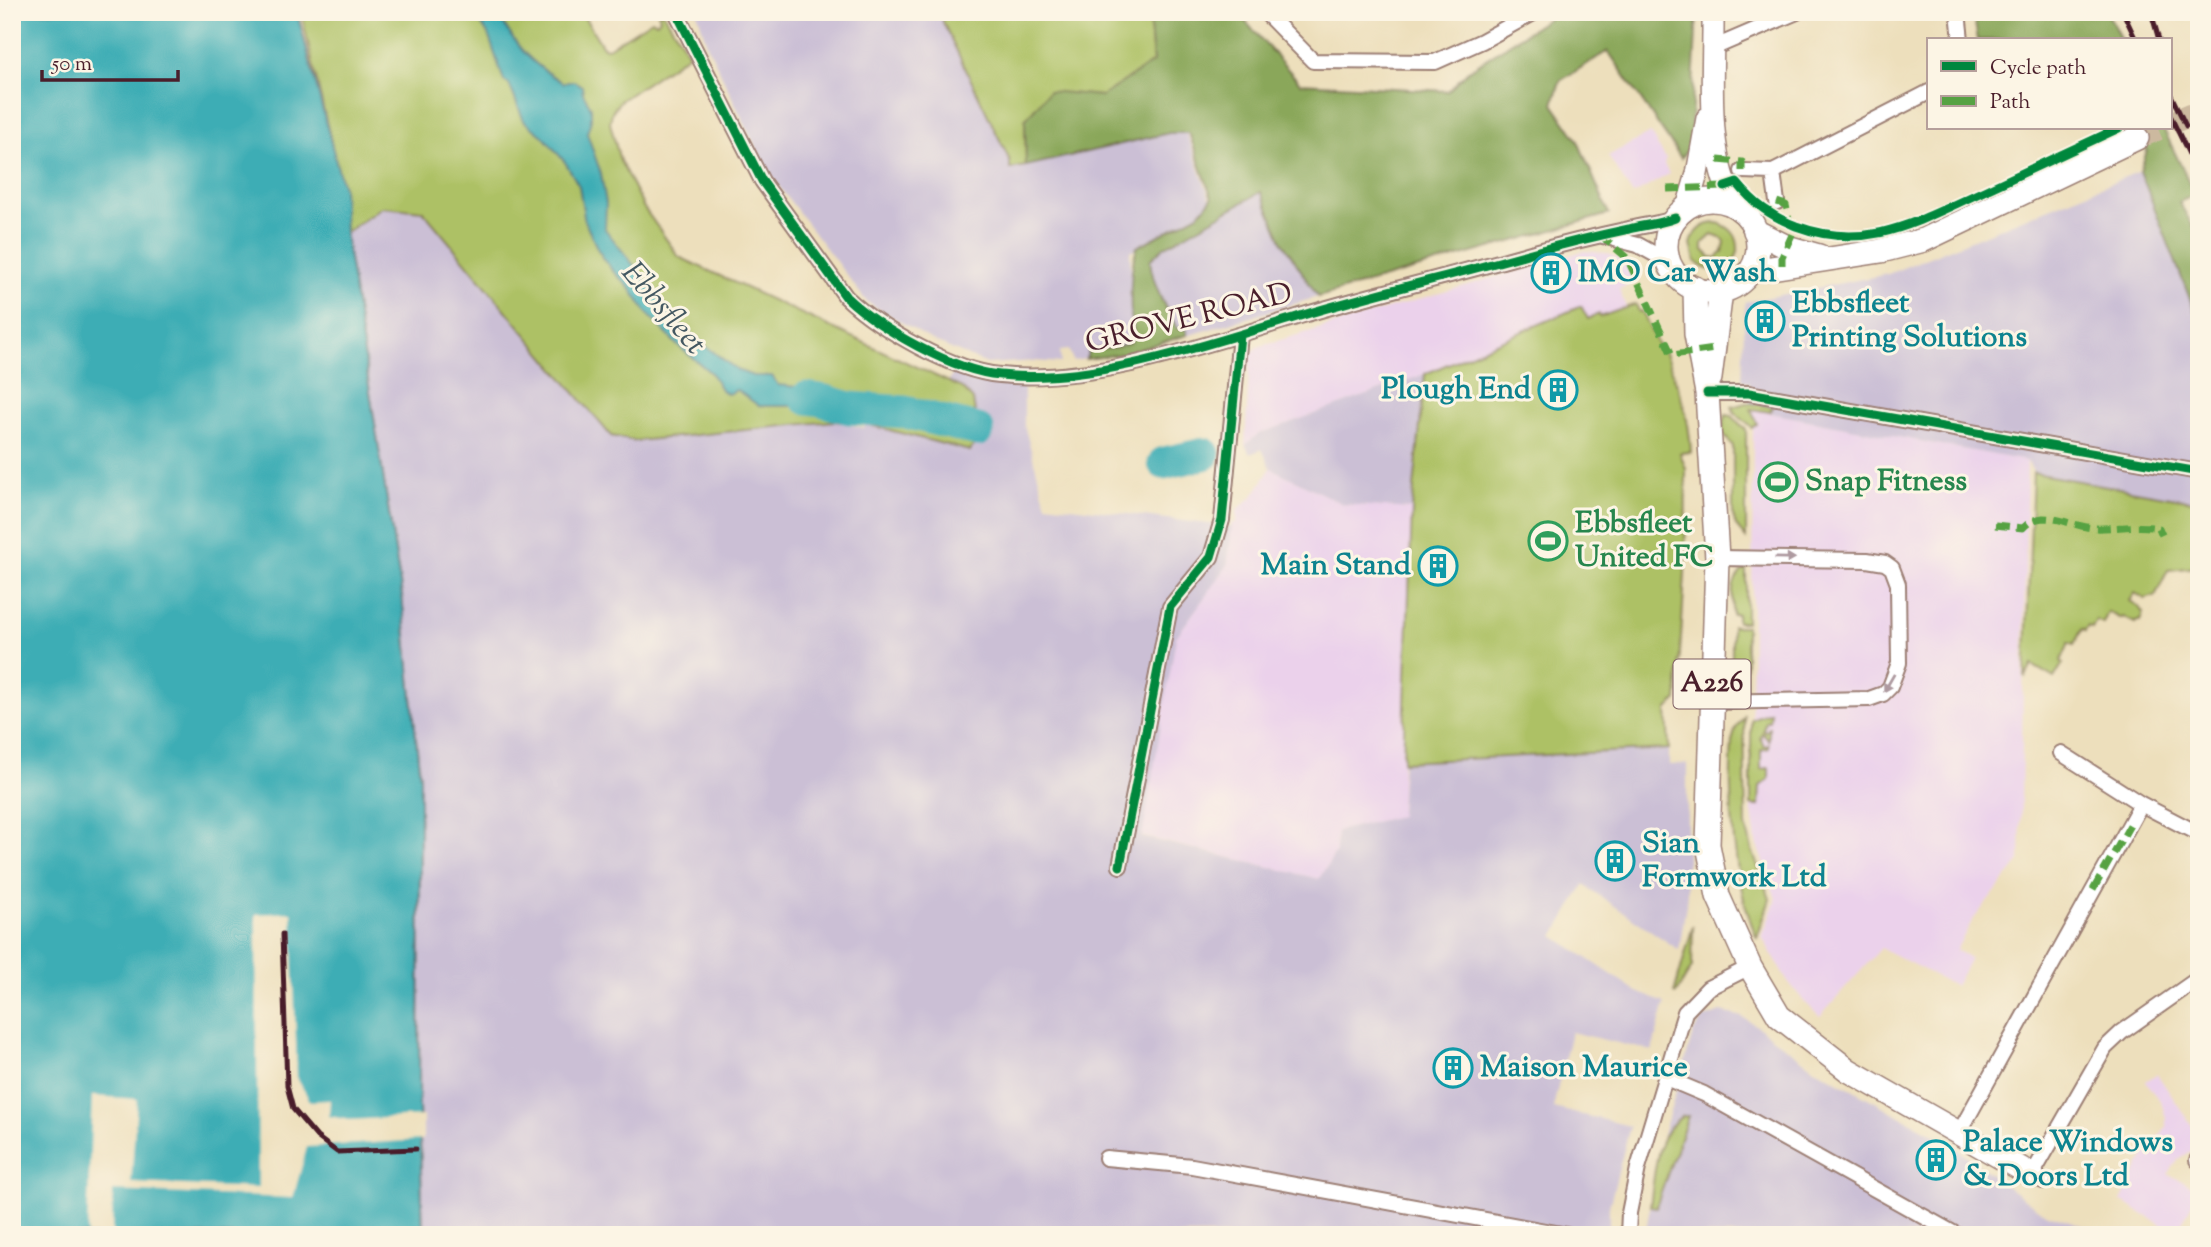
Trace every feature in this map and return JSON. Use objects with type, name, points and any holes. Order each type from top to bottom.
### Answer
[{"type":"main road","points":[[1681,213],[1706,200],[1721,201],[1735,207],[1747,217],[1755,231],[1758,244],[1751,271],[1732,287],[1708,292],[1681,280],[1669,262],[1667,238],[1697,174],[1711,96],[1713,12]]},
{"type":"main road","points":[[1711,96],[1718,160],[1725,187],[1735,207]]},
{"type":"main road","points":[[1751,271],[1881,251],[1924,240],[2137,138]]},
{"type":"main road","points":[[1755,231],[1787,247],[1825,258]]},
{"type":"main road","name":"A226","points":[[1695,288],[1696,334],[1707,393],[1717,558],[1709,845],[1718,897],[1751,967],[1779,1016],[1848,1070],[2038,1178]]},
{"type":"main road","name":"A226","points":[[1707,393],[1721,291]]},
{"type":"street","name":"GROVE ROAD","points":[[676,12],[762,181],[846,297],[861,311],[887,328],[964,367],[984,373],[1008,376],[1107,369],[1681,213]]},
{"type":"street","points":[[1265,12],[1313,61],[1435,62],[1482,41],[1535,12]]},
{"type":"street","points":[[1713,48],[1797,12]]},
{"type":"street","points":[[1958,12],[1961,38]]},
{"type":"street","points":[[1742,171],[1773,172],[1927,93]]},
{"type":"street","points":[[1773,172],[1777,202]]},
{"type":"street","points":[[1600,235],[1637,245],[1669,262]]},
{"type":"street","points":[[1120,866],[1170,607],[1211,557],[1222,520],[1240,335]]},
{"type":"street","points":[[1707,393],[1749,393],[2199,472]]},
{"type":"street","points":[[1712,702],[1869,699],[1883,694],[1890,687],[1899,663],[1898,584],[1892,568],[1885,563],[1867,559],[1717,558]]},
{"type":"street","points":[[2061,753],[2141,804],[2199,834]]},
{"type":"street","points":[[1959,1132],[2141,804]]},
{"type":"street","points":[[1628,1235],[1629,1213],[1638,1168],[1685,1012],[1708,988],[1751,967]]},
{"type":"street","points":[[2038,1178],[2105,1048],[2122,1032],[2199,978]]},
{"type":"street","points":[[1666,1078],[1704,1094],[1957,1235]]},
{"type":"street","points":[[1106,1158],[1192,1166],[1567,1235]]},
{"type":"shaded area","points":[[697,12],[938,12],[1010,161],[1011,169],[1185,128],[1216,216],[1261,191],[1318,297],[1176,339],[1138,248],[1130,251],[1134,351],[1073,361],[1069,350],[1060,351],[1061,363],[1035,361],[987,364],[935,342],[867,302],[768,172],[708,47]]},
{"type":"shaded area","points":[[1650,133],[1666,159],[1664,164],[1669,174],[1633,195],[1608,156]]},
{"type":"shaded area","points":[[2140,171],[2199,322],[2199,502],[2034,473],[2027,461],[1749,409],[1750,383],[1742,380],[1745,302],[1888,274]]},
{"type":"shaded area","points":[[382,207],[423,210],[611,436],[636,441],[834,421],[864,428],[866,424],[979,437],[973,401],[962,388],[948,383],[955,370],[998,384],[1024,385],[1024,425],[1046,504],[1232,527],[1227,566],[1176,637],[1142,837],[1319,879],[1336,852],[1337,831],[1400,816],[1403,762],[1669,749],[1669,765],[1687,764],[1687,898],[1679,950],[1584,885],[1554,936],[1639,993],[1665,1003],[1652,1051],[1571,1032],[1553,1108],[1630,1126],[1609,1207],[1609,1235],[112,1235],[345,233]]},
{"type":"shaded area","points":[[1583,251],[1606,253],[1625,261],[1636,282],[1619,289],[1626,307],[1588,319],[1581,306],[1425,374],[1259,434],[1245,445],[1250,355],[1257,347]]},
{"type":"shaded area","points":[[1425,374],[1412,509],[1343,504],[1271,468],[1262,449],[1250,454],[1245,445],[1259,434]]},
{"type":"shaded area","points":[[1749,409],[2027,461],[2020,861],[1972,921],[1956,950],[1970,958],[1955,986],[1881,948],[1820,1017],[1787,980],[1762,937],[1776,899],[1756,842],[1751,805],[1753,430]]},
{"type":"shaded area","points":[[1271,468],[1343,504],[1412,509],[1400,816],[1337,831],[1336,852],[1319,879],[1141,836],[1176,637],[1227,566],[1232,523],[1237,523],[1237,510],[1253,496]]},
{"type":"shaded area","points":[[1721,1012],[1751,1022],[1814,1068],[1952,1145],[2042,1212],[2112,1235],[1645,1235],[1663,1135],[1694,1031],[1704,1018]]},
{"type":"shaded area","points":[[2157,1074],[2199,1136],[2199,1146],[2179,1159],[2168,1174],[2199,1190],[2174,1232],[2121,1201],[2152,1142],[2166,1127],[2161,1102],[2146,1081]]},
{"type":"green space","points":[[297,12],[331,142],[301,12],[581,12],[603,47],[608,48],[652,20],[657,22],[660,18],[658,13],[663,12],[689,54],[620,101],[612,112],[610,123],[620,161],[644,208],[679,257],[962,388],[973,400],[979,437],[970,451],[866,424],[834,421],[636,441],[611,436],[423,211],[382,207],[345,233],[402,596],[420,779],[419,1107],[423,1235]]},
{"type":"green space","points":[[938,12],[1149,12],[1153,62],[1102,96],[1049,92],[1025,120],[1026,166],[1010,169],[1010,161]]},
{"type":"green space","points":[[1149,12],[1237,12],[1300,83],[1448,91],[1469,70],[1558,12],[1697,12],[1690,146],[1681,158],[1608,51],[1560,81],[1553,104],[1577,139],[1609,214],[1318,297],[1282,241],[1261,192],[1164,247],[1150,260],[1156,287],[1164,304],[1177,328],[1187,330],[1187,335],[1123,354],[1086,359],[1089,350],[1117,347],[1131,342],[1131,280],[1137,247],[1199,214],[1212,198],[1189,133],[1169,133],[1026,166],[1025,120],[1049,91],[1102,96],[1153,62]]},
{"type":"green space","points":[[1973,12],[2107,12],[2120,38],[1978,38]]},
{"type":"green space","points":[[2134,130],[2164,130],[2195,195],[2179,202],[2194,228],[2199,227],[2199,322],[2140,171],[2147,151]]},
{"type":"green space","points":[[1713,223],[1728,228],[1737,242],[1738,252],[1735,259],[1720,270],[1707,269],[1695,261],[1691,244],[1698,231]],"holes":[[[1712,235],[1723,239],[1723,252],[1717,258],[1711,257],[1703,249],[1703,243]]]},
{"type":"green space","name":"Ebbsfleet United FC","points":[[1636,304],[1661,352],[1664,351],[1686,412],[1690,438],[1691,452],[1680,453],[1686,469],[1685,574],[1677,700],[1667,710],[1669,749],[1403,762],[1412,509],[1425,374],[1581,306],[1588,319]]},
{"type":"green space","points":[[1746,403],[1773,407],[1770,412],[1751,409],[1757,424],[1752,428],[1732,407]]},
{"type":"green space","points":[[1726,415],[1732,416],[1746,430],[1746,538],[1736,526],[1733,516],[1733,446],[1723,434]]},
{"type":"green space","points":[[2033,473],[2199,502],[2199,567],[2168,570],[2155,596],[2145,599],[2135,593],[2130,601],[2143,613],[2140,621],[2135,623],[2108,612],[2103,623],[2096,620],[2092,628],[2088,626],[2085,631],[2082,629],[2074,645],[2069,643],[2061,661],[2063,663],[2054,678],[2032,665],[2025,678]]},
{"type":"green space","points":[[1746,568],[1746,622],[1737,622],[1737,614],[1732,614],[1733,588],[1737,577]]},
{"type":"green space","points":[[1732,626],[1746,626],[1746,691],[1736,686],[1732,679]]},
{"type":"green space","points":[[1770,712],[1769,721],[1766,721],[1763,730],[1765,732],[1769,728],[1769,741],[1762,733],[1760,738],[1764,746],[1769,745],[1769,748],[1761,750],[1761,769],[1769,768],[1769,779],[1760,786],[1759,806],[1751,805],[1751,719]]},
{"type":"green space","points":[[1744,717],[1746,826],[1770,899],[1757,938],[1742,892],[1732,815],[1732,741],[1736,728]]},
{"type":"green space","points":[[1693,926],[1692,967],[1676,994],[1674,993]]},
{"type":"green space","points":[[1683,1116],[1688,1116],[1656,1207],[1650,1206],[1661,1144],[1673,1123]]},
{"type":"water","points":[[12,12],[297,12],[343,188],[345,233],[402,596],[420,779],[419,1107],[423,1235],[12,1235]]},
{"type":"water","points":[[473,12],[497,12],[517,44],[541,68],[563,83],[574,81],[582,86],[591,108],[587,133],[601,174],[606,203],[605,229],[673,318],[737,370],[753,376],[772,376],[778,385],[829,386],[853,398],[850,408],[843,413],[827,406],[759,406],[737,390],[728,394],[722,391],[711,373],[676,344],[647,313],[598,250],[585,222],[579,186],[565,162],[543,136],[524,121],[509,84],[504,81],[488,34]]},
{"type":"pier","points":[[292,912],[297,1078],[310,1101],[330,1100],[329,1116],[349,1120],[423,1116],[423,1140],[307,1147],[293,1198],[113,1191],[112,1235],[87,1235],[92,1096],[137,1099],[131,1183],[258,1188],[256,914]]},
{"type":"waterway","name":"Ebbsfleet","points":[[806,398],[850,408],[905,412],[978,430]]},
{"type":"waterway","name":"Ebbsfleet","points":[[1164,463],[1204,454]]},
{"type":"tunnel","points":[[2172,123],[2199,111]]},
{"type":"tunnel","points":[[2137,138],[2155,130]]},
{"type":"railway","points":[[2123,12],[2135,38]]},
{"type":"railway","points":[[2151,12],[2158,38]]},
{"type":"railway","points":[[2172,97],[2186,126]]},
{"type":"railway","points":[[2172,119],[2199,175]]},
{"type":"railway","points":[[282,934],[287,1086],[293,1109],[317,1137],[337,1152],[416,1149]]},
{"type":"marked path","points":[[1718,160],[1742,162],[1742,171]]},
{"type":"marked path","points":[[1667,189],[1725,187]]},
{"type":"marked path","points":[[1777,202],[1786,205],[1790,224],[1795,228],[1782,257],[1782,265]]},
{"type":"marked path","points":[[1600,235],[1627,258],[1672,355],[1715,349]]},
{"type":"marked path","points":[[1995,525],[2023,528],[2034,520],[2049,518],[2092,528],[2159,528],[2162,535]]},
{"type":"marked path","points":[[2093,890],[2130,825]]},
{"type":"cycle path","points":[[676,12],[762,181],[846,297],[897,335],[940,357],[981,372],[1036,376],[1113,368],[1191,349],[1300,316],[1567,243],[1675,218]]},
{"type":"cycle path","points":[[1725,187],[1737,183],[1764,209],[1796,226],[1847,236],[1870,234],[1915,222],[2115,130]]},
{"type":"cycle path","points":[[1120,866],[1170,607],[1211,557],[1222,520],[1240,335]]},
{"type":"cycle path","points":[[1707,393],[1749,393],[2199,472]]},
{"type":"place","name":"IMO Car Wash","points":[[1551,273]]},
{"type":"place","name":"Ebbsfleet Printing Solutions","points":[[1765,321]]},
{"type":"place","name":"Plough End","points":[[1558,390]]},
{"type":"place","name":"Snap Fitness","points":[[1778,482]]},
{"type":"place","name":"Ebbsfleet United FC","points":[[1548,541]]},
{"type":"place","name":"Main Stand","points":[[1438,566]]},
{"type":"place","name":"Sian Formwork Ltd","points":[[1615,861]]},
{"type":"place","name":"Maison Maurice","points":[[1453,1068]]},
{"type":"place","name":"Palace Windows & Doors Ltd","points":[[1936,1160]]}]
